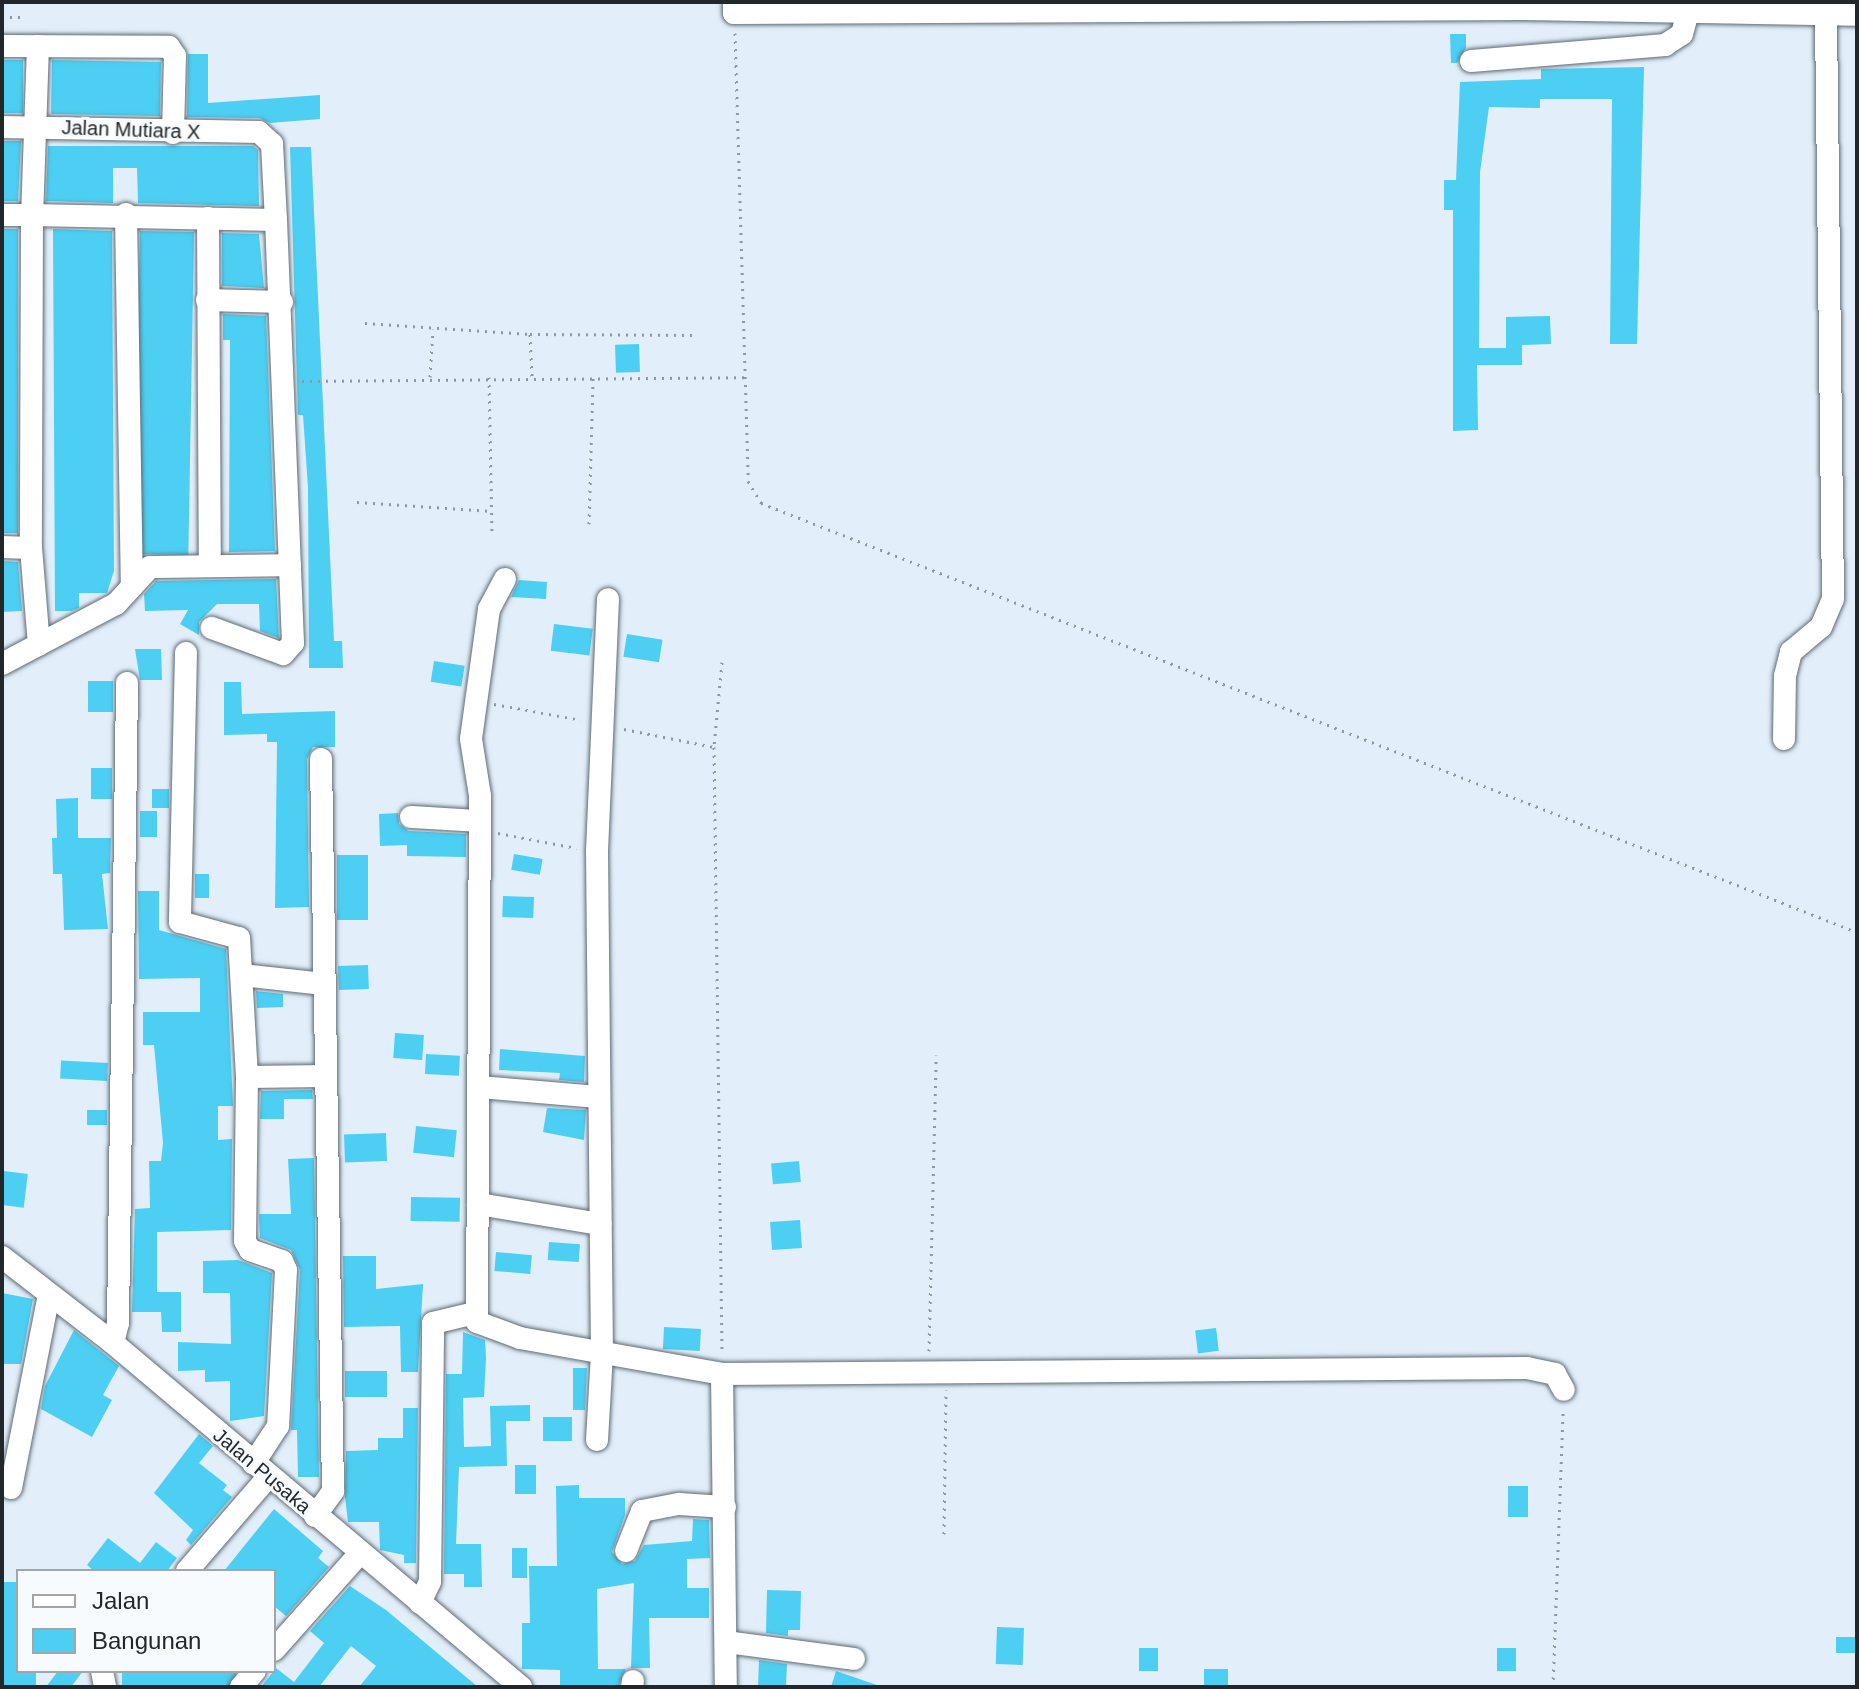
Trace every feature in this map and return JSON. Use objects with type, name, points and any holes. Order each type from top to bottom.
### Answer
[{"type":"street","points":[[734,8],[1523,6],[1857,15]]},
{"type":"street","points":[[1471,61],[1665,45],[1682,34],[1688,11]]},
{"type":"street","points":[[1784,739],[1785,676],[1791,652],[1821,627],[1833,599],[1826,15]]},
{"type":"street","points":[[2,46],[169,47],[175,56],[173,133]]},
{"type":"street","points":[[38,46],[32,215],[31,548],[39,645]]},
{"type":"street","name":"Jalan Mutiara X","points":[[2,127],[173,133],[259,132],[272,144],[276,220]]},
{"type":"street","points":[[126,214],[132,583]]},
{"type":"street","points":[[2,215],[126,214],[276,220],[286,382],[291,651],[278,653],[212,628]]},
{"type":"street","points":[[208,218],[210,566]]},
{"type":"street","points":[[207,300],[282,302]]},
{"type":"street","points":[[2,547],[31,548]]},
{"type":"street","points":[[2,664],[116,604],[132,583],[150,567],[290,565]]},
{"type":"street","points":[[505,579],[489,609],[472,718],[478,825],[479,1087],[475,1313],[485,1327],[520,1338],[722,1374],[1527,1368],[1555,1374],[1564,1390]]},
{"type":"street","points":[[597,1440],[602,1354],[597,851],[608,599]]},
{"type":"street","points":[[186,653],[180,922],[187,927],[237,935],[247,1077],[245,1241],[250,1250],[282,1261],[286,1270],[278,1426],[261,1471],[188,1569]]},
{"type":"street","points":[[113,1343],[118,1323],[127,683]]},
{"type":"street","points":[[315,1516],[333,1491],[321,759]]},
{"type":"street","points":[[411,817],[478,825]]},
{"type":"street","points":[[242,975],[324,984]]},
{"type":"street","points":[[247,1077],[326,1076]]},
{"type":"street","points":[[479,1087],[599,1097]]},
{"type":"street","points":[[478,1204],[600,1224]]},
{"type":"street","name":"Jalan Pusaka","points":[[2,1257],[113,1343],[516,1685]]},
{"type":"street","points":[[11,1488],[49,1295]]},
{"type":"street","points":[[420,1603],[430,1582],[433,1323],[475,1313]]},
{"type":"street","points":[[722,1374],[726,1687]]},
{"type":"street","points":[[626,1551],[642,1511],[679,1504],[725,1507]]},
{"type":"street","points":[[276,1648],[360,1553]]},
{"type":"street","points":[[727,1642],[854,1659]]},
{"type":"path","points":[[734,8],[748,481],[761,503],[785,515],[1857,932]]},
{"type":"path","points":[[2,17],[23,17]]},
{"type":"path","points":[[365,323],[530,334],[698,335]]},
{"type":"path","points":[[430,377],[433,328]]},
{"type":"path","points":[[530,334],[532,377]]},
{"type":"path","points":[[286,382],[430,377],[746,377]]},
{"type":"path","points":[[489,377],[492,533]]},
{"type":"path","points":[[589,524],[593,377]]},
{"type":"path","points":[[357,502],[492,511]]},
{"type":"path","points":[[722,662],[714,747],[722,1374]]},
{"type":"path","points":[[478,825],[597,851]]},
{"type":"path","points":[[936,1055],[937,1372],[944,1534]]},
{"type":"path","points":[[1553,1687],[1564,1390]]},
{"type":"building","points":[[1450,34],[1466,34],[1466,48],[1457,63],[1451,63]]},
{"type":"building","points":[[188,54],[208,54],[208,103],[320,95],[320,119],[270,123],[259,118],[187,117]]},
{"type":"building","points":[[2,60],[23,60],[23,113],[2,113]]},
{"type":"building","points":[[52,60],[161,62],[160,116],[51,114]]},
{"type":"building","points":[[1644,67],[1637,344],[1610,344],[1612,99],[1540,99],[1540,108],[1489,107],[1480,172],[1479,348],[1506,348],[1506,317],[1550,316],[1551,344],[1522,345],[1522,365],[1477,365],[1478,430],[1453,431],[1453,210],[1444,210],[1444,180],[1456,180],[1460,82],[1541,79],[1541,69]]},
{"type":"building","points":[[2,141],[21,141],[18,201],[2,201]]},
{"type":"building","points":[[48,146],[253,146],[258,150],[259,206],[138,203],[137,168],[113,168],[113,203],[46,201]]},
{"type":"building","points":[[290,147],[311,147],[334,641],[342,641],[343,668],[309,668],[308,488],[303,415],[298,415]]},
{"type":"building","points":[[2,229],[18,229],[18,533],[2,533]]},
{"type":"building","points":[[53,229],[112,231],[114,571],[107,593],[79,593],[79,608],[72,611],[55,611]]},
{"type":"building","points":[[140,231],[194,232],[188,555],[134,554]]},
{"type":"building","points":[[222,233],[259,234],[264,288],[222,286]]},
{"type":"building","points":[[223,314],[266,316],[275,551],[229,552],[230,340],[223,340]]},
{"type":"building","points":[[639,344],[640,372],[616,373],[615,345]]},
{"type":"building","points":[[2,561],[18,562],[22,611],[2,612]]},
{"type":"building","points":[[276,579],[279,638],[260,631],[259,604],[217,604],[199,622],[199,635],[180,624],[188,610],[145,611],[144,594],[156,581]]},
{"type":"building","points":[[519,580],[547,582],[546,599],[511,597]]},
{"type":"building","points":[[554,624],[593,629],[589,656],[551,651]]},
{"type":"building","points":[[627,634],[663,640],[659,662],[623,657]]},
{"type":"building","points":[[135,649],[161,649],[162,680],[140,680]]},
{"type":"building","points":[[434,661],[465,666],[461,687],[431,682]]},
{"type":"building","points":[[88,681],[113,681],[113,712],[88,712]]},
{"type":"building","points":[[224,682],[241,682],[242,714],[335,711],[335,747],[313,747],[307,759],[309,907],[275,908],[277,742],[267,742],[267,734],[224,735]]},
{"type":"building","points":[[91,768],[112,768],[112,799],[91,799]]},
{"type":"building","points":[[152,789],[169,789],[169,808],[152,808]]},
{"type":"building","points":[[78,798],[78,838],[111,838],[110,873],[102,874],[108,929],[64,930],[62,874],[53,874],[52,838],[57,838],[56,799]]},
{"type":"building","points":[[140,811],[157,811],[157,837],[140,837]]},
{"type":"building","points":[[398,813],[399,824],[409,831],[466,834],[466,857],[407,856],[407,845],[380,846],[379,814]]},
{"type":"building","points":[[514,854],[543,859],[540,875],[511,870]]},
{"type":"building","points":[[337,855],[368,855],[368,920],[337,920]]},
{"type":"building","points":[[195,874],[209,874],[209,898],[195,898]]},
{"type":"building","points":[[138,891],[159,891],[159,930],[226,949],[233,1106],[218,1106],[218,1140],[232,1139],[231,1230],[157,1232],[157,1292],[181,1292],[181,1332],[162,1332],[161,1312],[132,1312],[135,1209],[150,1208],[149,1161],[161,1161],[163,1143],[154,1045],[143,1045],[143,1012],[200,1012],[200,978],[139,979]]},
{"type":"building","points":[[503,896],[534,897],[533,918],[502,917]]},
{"type":"building","points":[[368,965],[369,989],[339,990],[338,966]]},
{"type":"building","points":[[256,991],[283,994],[283,1007],[257,1008]]},
{"type":"building","points":[[395,1033],[424,1035],[422,1060],[393,1058]]},
{"type":"building","points":[[500,1049],[585,1056],[584,1082],[559,1080],[560,1073],[499,1070]]},
{"type":"building","points":[[426,1054],[460,1056],[459,1076],[425,1074]]},
{"type":"building","points":[[61,1061],[108,1063],[107,1081],[60,1079]]},
{"type":"building","points":[[312,1090],[313,1099],[284,1099],[284,1119],[260,1119],[261,1091]]},
{"type":"building","points":[[547,1108],[586,1110],[584,1140],[543,1132]]},
{"type":"building","points":[[87,1110],[107,1110],[107,1125],[87,1125]]},
{"type":"building","points":[[416,1126],[457,1130],[454,1157],[413,1153]]},
{"type":"building","points":[[386,1133],[387,1161],[345,1162],[344,1134]]},
{"type":"building","points":[[314,1158],[319,1477],[298,1477],[297,1430],[291,1430],[300,1270],[291,1250],[260,1238],[259,1214],[291,1214],[288,1159]]},
{"type":"building","points":[[799,1161],[801,1182],[773,1184],[771,1163]]},
{"type":"building","points":[[4,1171],[28,1174],[24,1208],[2,1205]]},
{"type":"building","points":[[411,1197],[460,1198],[460,1222],[411,1221]]},
{"type":"building","points":[[800,1220],[802,1248],[772,1250],[770,1222]]},
{"type":"building","points":[[549,1242],[580,1244],[579,1262],[548,1260]]},
{"type":"building","points":[[496,1252],[532,1255],[530,1274],[494,1271]]},
{"type":"building","points":[[343,1256],[376,1256],[376,1289],[423,1284],[418,1372],[401,1372],[400,1326],[344,1327]]},
{"type":"building","points":[[238,1260],[272,1273],[264,1416],[230,1421],[230,1381],[205,1382],[205,1370],[178,1371],[178,1342],[231,1344],[230,1293],[203,1293],[203,1261]]},
{"type":"building","points":[[2,1293],[33,1299],[21,1364],[2,1364]]},
{"type":"building","points":[[664,1327],[701,1329],[700,1351],[663,1349]]},
{"type":"building","points":[[1216,1328],[1219,1351],[1198,1353],[1195,1331]]},
{"type":"building","points":[[74,1330],[119,1366],[103,1395],[112,1400],[92,1437],[41,1409],[45,1386]]},
{"type":"building","points":[[463,1332],[485,1340],[486,1358],[484,1397],[463,1398],[464,1447],[491,1446],[490,1406],[530,1405],[530,1421],[506,1421],[507,1466],[459,1467],[456,1544],[481,1544],[482,1587],[464,1587],[464,1574],[444,1574],[446,1374],[462,1374]]},
{"type":"building","points":[[573,1368],[587,1368],[585,1410],[573,1410]]},
{"type":"building","points":[[345,1371],[387,1371],[387,1397],[345,1397]]},
{"type":"building","points":[[403,1408],[418,1408],[416,1563],[404,1563],[404,1555],[380,1550],[379,1522],[348,1522],[345,1497],[346,1451],[378,1450],[378,1438],[403,1438]]},
{"type":"building","points":[[543,1417],[572,1417],[572,1441],[543,1441]]},
{"type":"building","points":[[199,1434],[213,1446],[199,1463],[227,1485],[223,1490],[232,1497],[191,1545],[186,1540],[193,1530],[154,1493]]},
{"type":"building","points":[[515,1465],[536,1465],[536,1494],[515,1494]]},
{"type":"building","points":[[579,1485],[579,1498],[625,1498],[625,1515],[612,1552],[622,1564],[635,1561],[644,1545],[692,1541],[693,1519],[709,1520],[710,1558],[687,1559],[687,1588],[709,1588],[709,1618],[649,1618],[650,1668],[631,1668],[634,1583],[597,1589],[598,1669],[626,1669],[618,1687],[560,1687],[560,1670],[522,1669],[522,1623],[530,1623],[529,1566],[557,1566],[556,1486]]},
{"type":"building","points":[[1508,1486],[1528,1486],[1528,1517],[1508,1517]]},
{"type":"building","points":[[274,1509],[323,1551],[318,1558],[329,1567],[286,1616],[276,1608],[276,1569],[226,1569]]},
{"type":"building","points":[[108,1538],[140,1563],[156,1542],[177,1558],[169,1569],[92,1569],[87,1565]]},
{"type":"building","points":[[512,1548],[527,1548],[527,1578],[512,1578]]},
{"type":"building","points":[[4,1582],[16,1582],[16,1673],[36,1673],[36,1685],[2,1685]]},
{"type":"building","points":[[350,1586],[386,1610],[478,1687],[359,1687],[376,1666],[351,1646],[319,1687],[261,1687],[272,1673],[276,1673],[276,1668],[294,1682],[324,1643],[310,1631]]},
{"type":"building","points":[[767,1590],[801,1591],[800,1630],[788,1630],[788,1636],[766,1633]]},
{"type":"building","points":[[997,1627],[1024,1628],[1023,1665],[996,1664]]},
{"type":"building","points":[[1836,1637],[1857,1637],[1857,1653],[1836,1653]]},
{"type":"building","points":[[1139,1648],[1158,1648],[1158,1671],[1139,1671]]},
{"type":"building","points":[[1497,1648],[1516,1648],[1516,1671],[1497,1671]]},
{"type":"building","points":[[759,1660],[787,1664],[786,1687],[758,1687]]},
{"type":"building","points":[[1204,1669],[1228,1669],[1228,1687],[1204,1687]]},
{"type":"building","points":[[836,1671],[877,1685],[831,1687]]},
{"type":"building","points":[[56,1673],[82,1673],[71,1687],[46,1687]]},
{"type":"building","points":[[122,1673],[236,1673],[236,1687],[122,1687]]}]
